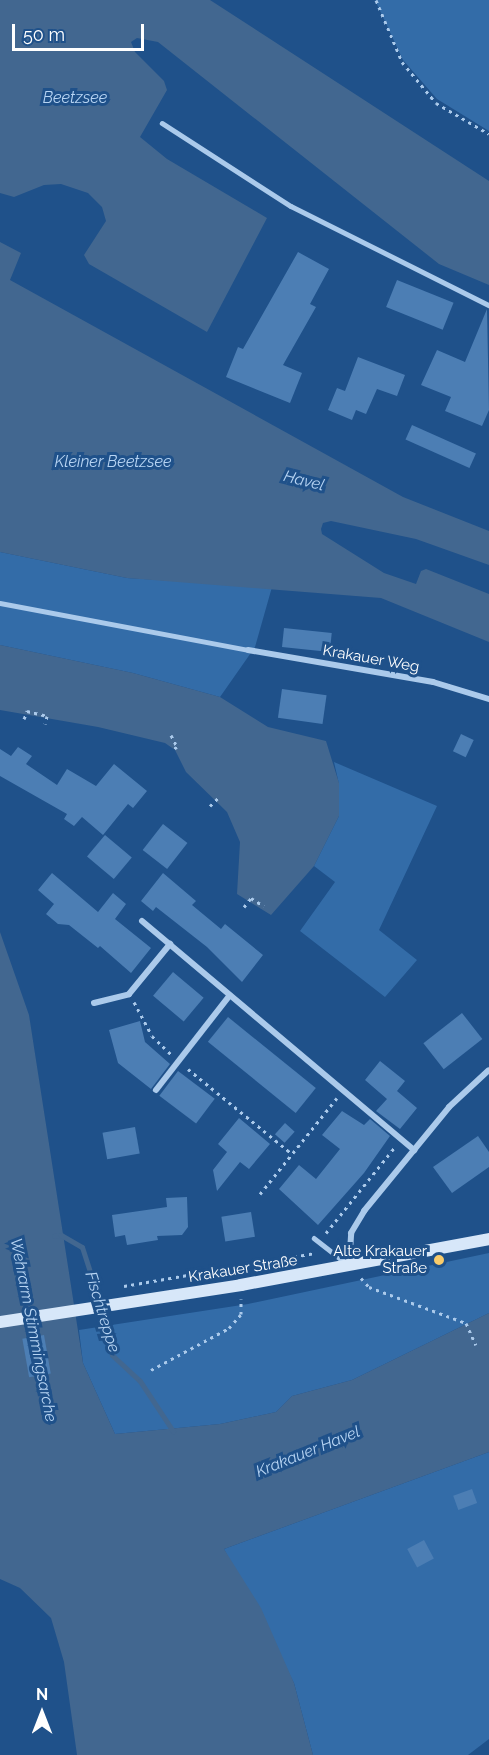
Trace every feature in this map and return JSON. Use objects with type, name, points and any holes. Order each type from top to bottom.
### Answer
[{"type":"main road","name":"Krakauer Straße","points":[[0,1322],[241,1285],[489,1239]]},
{"type":"street","name":"Krakauer Weg","points":[[248,650],[433,682],[489,699]]},
{"type":"street","points":[[142,921],[414,1150]]},
{"type":"street","points":[[94,1003],[129,994],[170,944]]},
{"type":"street","points":[[156,1090],[180,1063],[230,995]]},
{"type":"street","points":[[349,1266],[351,1233],[359,1218],[449,1107],[489,1070]]},
{"type":"lane","points":[[162,123],[291,206],[489,305]]},
{"type":"lane","points":[[0,603],[248,650]]},
{"type":"lane","points":[[317,1239],[349,1266]]},
{"type":"path","points":[[376,0],[402,62],[436,103],[489,134]]},
{"type":"path","points":[[24,719],[27,711],[47,716],[45,724]]},
{"type":"path","points":[[171,735],[177,747],[171,750]]},
{"type":"path","points":[[210,806],[218,798]]},
{"type":"path","points":[[244,907],[251,898],[264,906]]},
{"type":"path","points":[[129,994],[152,1036],[180,1063],[291,1153]]},
{"type":"path","points":[[260,1194],[343,1091]]},
{"type":"path","points":[[317,1239],[401,1139]]},
{"type":"path","points":[[112,1288],[330,1250]]},
{"type":"path","points":[[349,1266],[369,1287],[466,1323],[476,1345]]},
{"type":"path","points":[[151,1370],[229,1328],[241,1314],[241,1285]]},
{"type":"shaded area","points":[[375,0],[489,0],[489,131],[437,99],[403,60]]},
{"type":"shaded area","points":[[0,552],[127,578],[272,587],[255,647],[220,697],[133,673],[0,645]]},
{"type":"shaded area","points":[[334,762],[437,806],[379,930],[417,960],[385,997],[300,931],[335,882],[314,866],[339,816],[339,784]]},
{"type":"shaded area","points":[[489,1253],[489,1313],[352,1380],[292,1396],[276,1412],[220,1424],[115,1434],[83,1363],[79,1330],[248,1304]]},
{"type":"shaded area","points":[[489,1452],[489,1739],[468,1755],[313,1755],[294,1683],[224,1549]]},
{"type":"water","name":"Beetzsee","points":[[0,0],[210,0],[489,181],[489,285],[439,264],[158,42],[137,38],[131,42],[135,52],[164,81],[167,90],[140,137],[167,159],[267,218],[207,332],[89,264],[84,255],[106,221],[102,207],[88,193],[61,184],[44,185],[14,197],[0,193]]},
{"type":"water","name":"Kleiner Beetzsee","points":[[0,242],[21,253],[10,280],[403,497],[489,531],[489,565],[416,539],[331,521],[323,523],[321,529],[322,534],[384,573],[416,584],[421,571],[426,569],[489,594],[489,642],[381,598],[127,578],[0,552]]},
{"type":"water","points":[[0,645],[133,673],[220,697],[268,727],[326,741],[339,783],[339,816],[314,866],[271,915],[237,894],[240,842],[227,812],[186,772],[175,750],[165,743],[98,727],[0,710]]},
{"type":"water","points":[[0,932],[29,1015],[83,1363],[115,1434],[220,1424],[276,1412],[292,1396],[352,1380],[489,1313],[489,1452],[224,1549],[261,1608],[294,1683],[313,1755],[77,1755],[64,1662],[51,1618],[20,1588],[0,1579]]},
{"type":"building","points":[[298,252],[329,269],[310,304],[316,307],[283,365],[302,373],[290,403],[226,377],[238,347],[243,349]]},
{"type":"building","points":[[397,280],[454,303],[443,330],[386,307]]},
{"type":"building","points":[[487,309],[489,410],[482,426],[445,411],[451,397],[421,385],[437,350],[465,362]]},
{"type":"building","points":[[358,357],[405,375],[397,396],[377,389],[366,414],[356,410],[352,420],[328,410],[337,388],[345,391]]},
{"type":"building","points":[[412,425],[476,453],[469,468],[405,440]]},
{"type":"building","points":[[284,628],[332,633],[330,652],[282,647]]},
{"type":"building","points":[[282,689],[327,695],[323,724],[278,718]]},
{"type":"building","points":[[461,734],[474,740],[466,757],[453,751]]},
{"type":"building","points":[[18,747],[32,756],[26,764],[57,785],[67,769],[96,786],[114,764],[147,791],[133,808],[128,804],[103,835],[82,817],[74,826],[64,819],[67,814],[0,776],[0,749],[11,756]]},
{"type":"building","points":[[163,824],[187,843],[167,869],[143,850]]},
{"type":"building","points":[[105,835],[132,857],[114,879],[87,856]]},
{"type":"building","points":[[52,873],[98,912],[113,893],[126,904],[115,919],[151,948],[131,973],[100,946],[98,948],[69,925],[58,924],[46,914],[54,904],[38,890]]},
{"type":"building","points":[[163,873],[196,901],[192,905],[221,929],[225,924],[263,955],[242,982],[207,947],[156,907],[153,911],[141,901]]},
{"type":"building","points":[[173,972],[204,998],[184,1021],[153,996]]},
{"type":"building","points":[[462,1013],[482,1039],[444,1069],[423,1043]]},
{"type":"building","points":[[228,1017],[316,1088],[296,1113],[208,1042]]},
{"type":"building","points":[[140,1021],[145,1042],[170,1064],[151,1089],[118,1063],[109,1030]]},
{"type":"building","points":[[380,1061],[405,1081],[397,1091],[417,1108],[400,1129],[376,1111],[387,1099],[365,1080]]},
{"type":"building","points":[[178,1071],[215,1099],[196,1123],[159,1096]]},
{"type":"building","points":[[342,1111],[364,1125],[370,1119],[390,1136],[364,1173],[318,1225],[279,1189],[299,1165],[316,1179],[340,1149],[322,1135]]},
{"type":"building","points":[[239,1118],[270,1144],[249,1169],[240,1162],[217,1191],[213,1170],[227,1152],[218,1144]]},
{"type":"building","points":[[285,1123],[295,1132],[285,1143],[275,1134]]},
{"type":"building","points":[[135,1127],[140,1154],[107,1159],[103,1133]]},
{"type":"building","points":[[478,1136],[489,1152],[489,1167],[452,1193],[433,1167]]},
{"type":"building","points":[[187,1197],[188,1227],[182,1235],[157,1236],[158,1240],[127,1245],[125,1235],[115,1237],[112,1215],[167,1207],[166,1198]]},
{"type":"building","points":[[251,1212],[255,1237],[225,1241],[221,1217]]},
{"type":"building","points":[[44,1335],[51,1373],[29,1377],[22,1339]]},
{"type":"building","points":[[472,1489],[477,1503],[458,1510],[453,1496]]},
{"type":"building","points":[[424,1540],[434,1559],[417,1567],[407,1549]]},
{"type":"waterway","name":"Fischtreppe","points":[[54,1236],[61,1235],[82,1247],[111,1337],[112,1355],[140,1381],[173,1431]]},
{"type":"place","name":"Alte Krakauer Straße","points":[[439,1260]]},
{"type":"water label","name":"Havel","points":[[304,481]]},
{"type":"water label","name":"Wehrarm Stimmingsarche","points":[[33,1330]]},
{"type":"water label","name":"Krakauer Havel","points":[[308,1452]]}]
